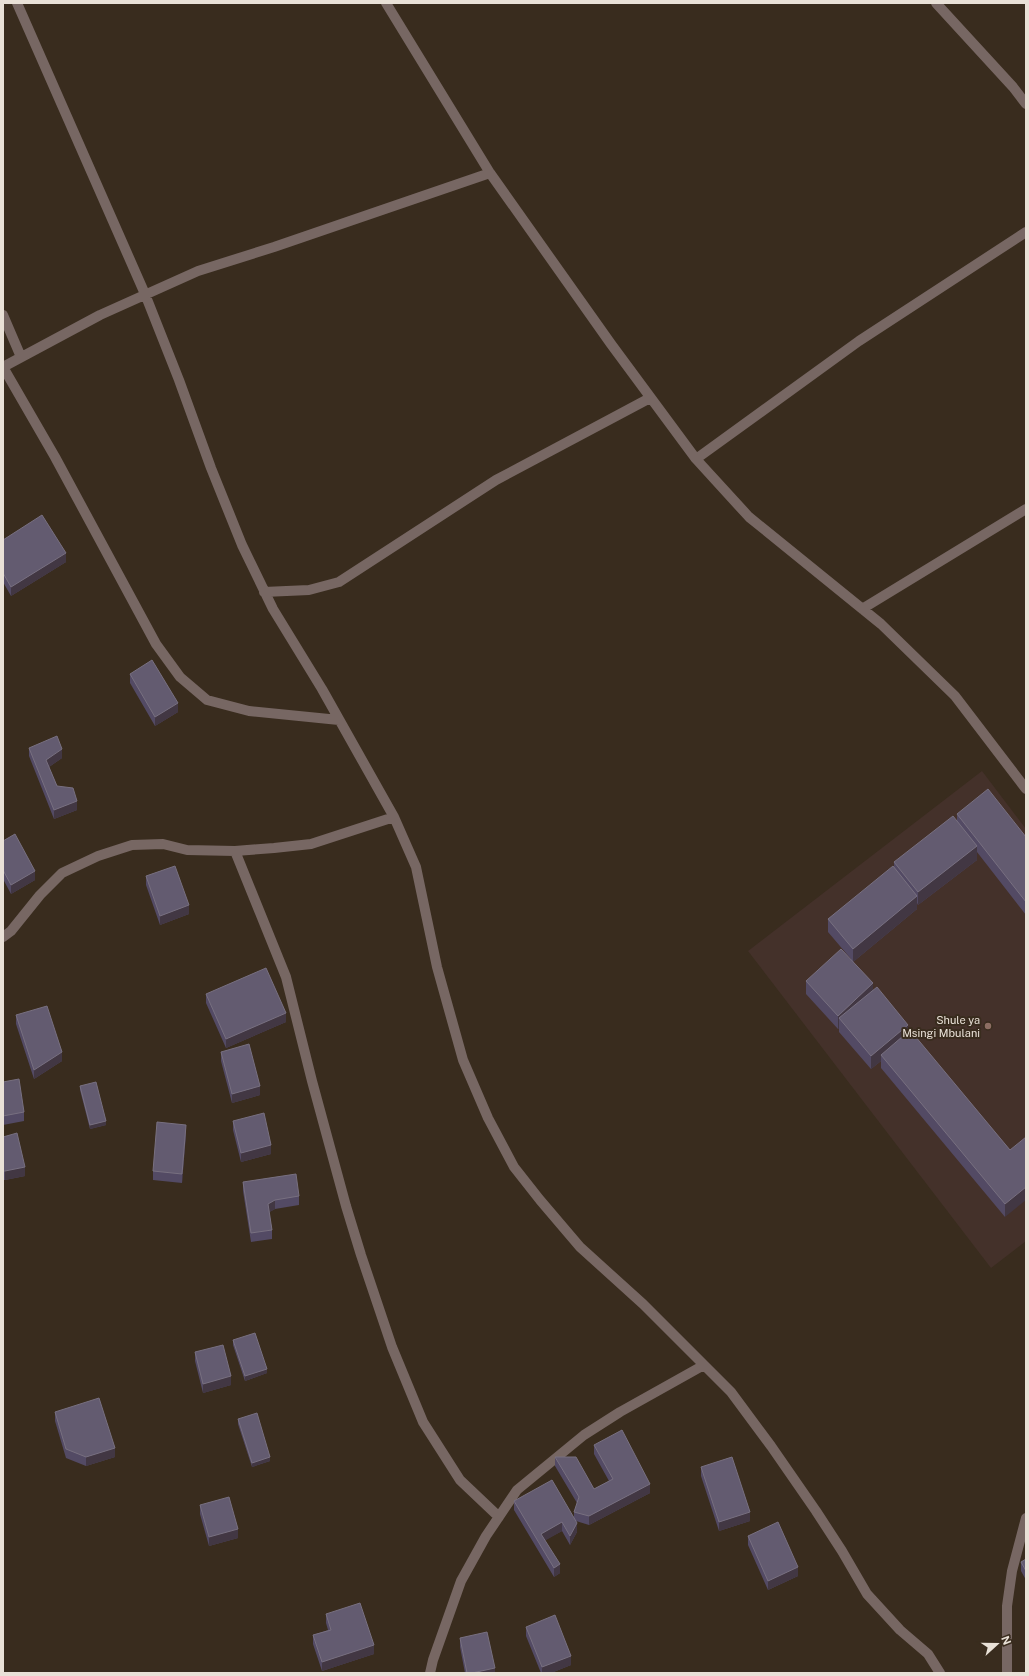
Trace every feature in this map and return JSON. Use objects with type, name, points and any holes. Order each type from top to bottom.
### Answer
[{"type":"street","points":[[17,3],[145,294],[179,380],[213,475],[242,545],[273,609],[322,689],[338,720],[394,817],[416,866],[437,968],[463,1060],[488,1118],[514,1167],[580,1247],[643,1304],[731,1392],[771,1446],[842,1551],[867,1594],[900,1630],[928,1654],[940,1673]]},
{"type":"street","points":[[386,3],[490,173],[611,344],[696,459],[749,517],[881,624],[955,696],[1026,789]]},
{"type":"street","points":[[936,3],[1013,87],[1026,104]]},
{"type":"street","points":[[338,720],[249,711],[214,702],[207,700],[180,678],[156,644],[55,458],[3,367],[100,315],[198,271],[274,247],[490,173]]},
{"type":"street","points":[[696,459],[859,341],[1026,232]]},
{"type":"street","points":[[3,315],[20,357]]},
{"type":"street","points":[[264,592],[309,590],[339,582],[496,480],[650,398]]},
{"type":"street","points":[[862,609],[1026,509]]},
{"type":"street","points":[[3,937],[10,931],[40,895],[62,873],[98,856],[132,845],[163,844],[187,850],[235,851],[311,844],[394,817]]},
{"type":"street","points":[[235,851],[286,977],[312,1081],[346,1206],[392,1346],[423,1422],[460,1480],[499,1517]]},
{"type":"street","points":[[430,1673],[433,1660],[461,1581],[517,1490],[584,1435],[631,1406],[704,1365]]},
{"type":"street","points":[[1006,1673],[1007,1606],[1012,1571],[1026,1518]]},
{"type":"shaded area","points":[[982,771],[1026,829],[1026,1241],[991,1268],[748,951]]},
{"type":"building","points":[[42,515],[66,553],[11,587],[3,573],[3,540]]},
{"type":"building","points":[[152,660],[178,703],[155,717],[130,674]]},
{"type":"building","points":[[57,736],[62,749],[46,760],[57,786],[73,788],[77,801],[54,810],[29,748]]},
{"type":"building","points":[[988,789],[1026,837],[1026,902],[957,814]]},
{"type":"building","points":[[953,816],[977,846],[918,892],[894,862]]},
{"type":"building","points":[[15,834],[35,871],[11,885],[3,870],[3,841]]},
{"type":"building","points":[[175,866],[189,905],[160,916],[146,876]]},
{"type":"building","points":[[893,866],[917,896],[853,949],[828,919]]},
{"type":"building","points":[[841,949],[873,983],[838,1016],[806,981]]},
{"type":"building","points":[[266,968],[286,1013],[226,1039],[206,994]]},
{"type":"building","points":[[877,987],[908,1025],[871,1056],[839,1018]]},
{"type":"building","points":[[47,1006],[62,1052],[34,1070],[16,1015]]},
{"type":"building","points":[[910,1030],[1010,1150],[1026,1137],[1026,1187],[1005,1204],[881,1055]]},
{"type":"building","points":[[249,1044],[260,1086],[232,1094],[221,1052]]},
{"type":"building","points":[[19,1079],[24,1112],[3,1116],[3,1082]]},
{"type":"building","points":[[96,1082],[106,1121],[90,1125],[80,1086]]},
{"type":"building","points":[[264,1113],[271,1145],[241,1153],[233,1121]]},
{"type":"building","points":[[157,1122],[186,1125],[182,1174],[153,1171]]},
{"type":"building","points":[[17,1133],[25,1167],[3,1171],[3,1137]]},
{"type":"building","points":[[296,1174],[299,1196],[275,1200],[268,1204],[272,1230],[251,1233],[243,1182]]},
{"type":"building","points":[[255,1333],[267,1369],[245,1376],[233,1340]]},
{"type":"building","points":[[223,1345],[231,1376],[203,1384],[195,1352]]},
{"type":"building","points":[[99,1398],[115,1448],[86,1457],[66,1449],[55,1412]]},
{"type":"building","points":[[257,1413],[270,1457],[252,1463],[238,1419]]},
{"type":"building","points":[[622,1430],[650,1484],[589,1516],[574,1512],[579,1497],[555,1457],[576,1457],[594,1489],[613,1479],[594,1445]]},
{"type":"building","points":[[732,1457],[750,1512],[719,1522],[701,1467]]},
{"type":"building","points":[[552,1480],[577,1523],[570,1536],[562,1522],[541,1534],[560,1564],[554,1568],[514,1501]]},
{"type":"building","points":[[229,1497],[238,1529],[209,1537],[200,1505]]},
{"type":"building","points":[[778,1522],[798,1567],[768,1581],[748,1536]]},
{"type":"building","points":[[1026,1559],[1026,1571],[1021,1562]]},
{"type":"building","points":[[360,1603],[374,1645],[322,1662],[313,1635],[331,1630],[326,1614]]},
{"type":"building","points":[[555,1615],[571,1656],[542,1667],[526,1627]]},
{"type":"building","points":[[487,1632],[495,1668],[467,1673],[460,1638]]},
{"type":"place","name":"Shule ya Msingi Mbulani","points":[[988,1026]]}]
